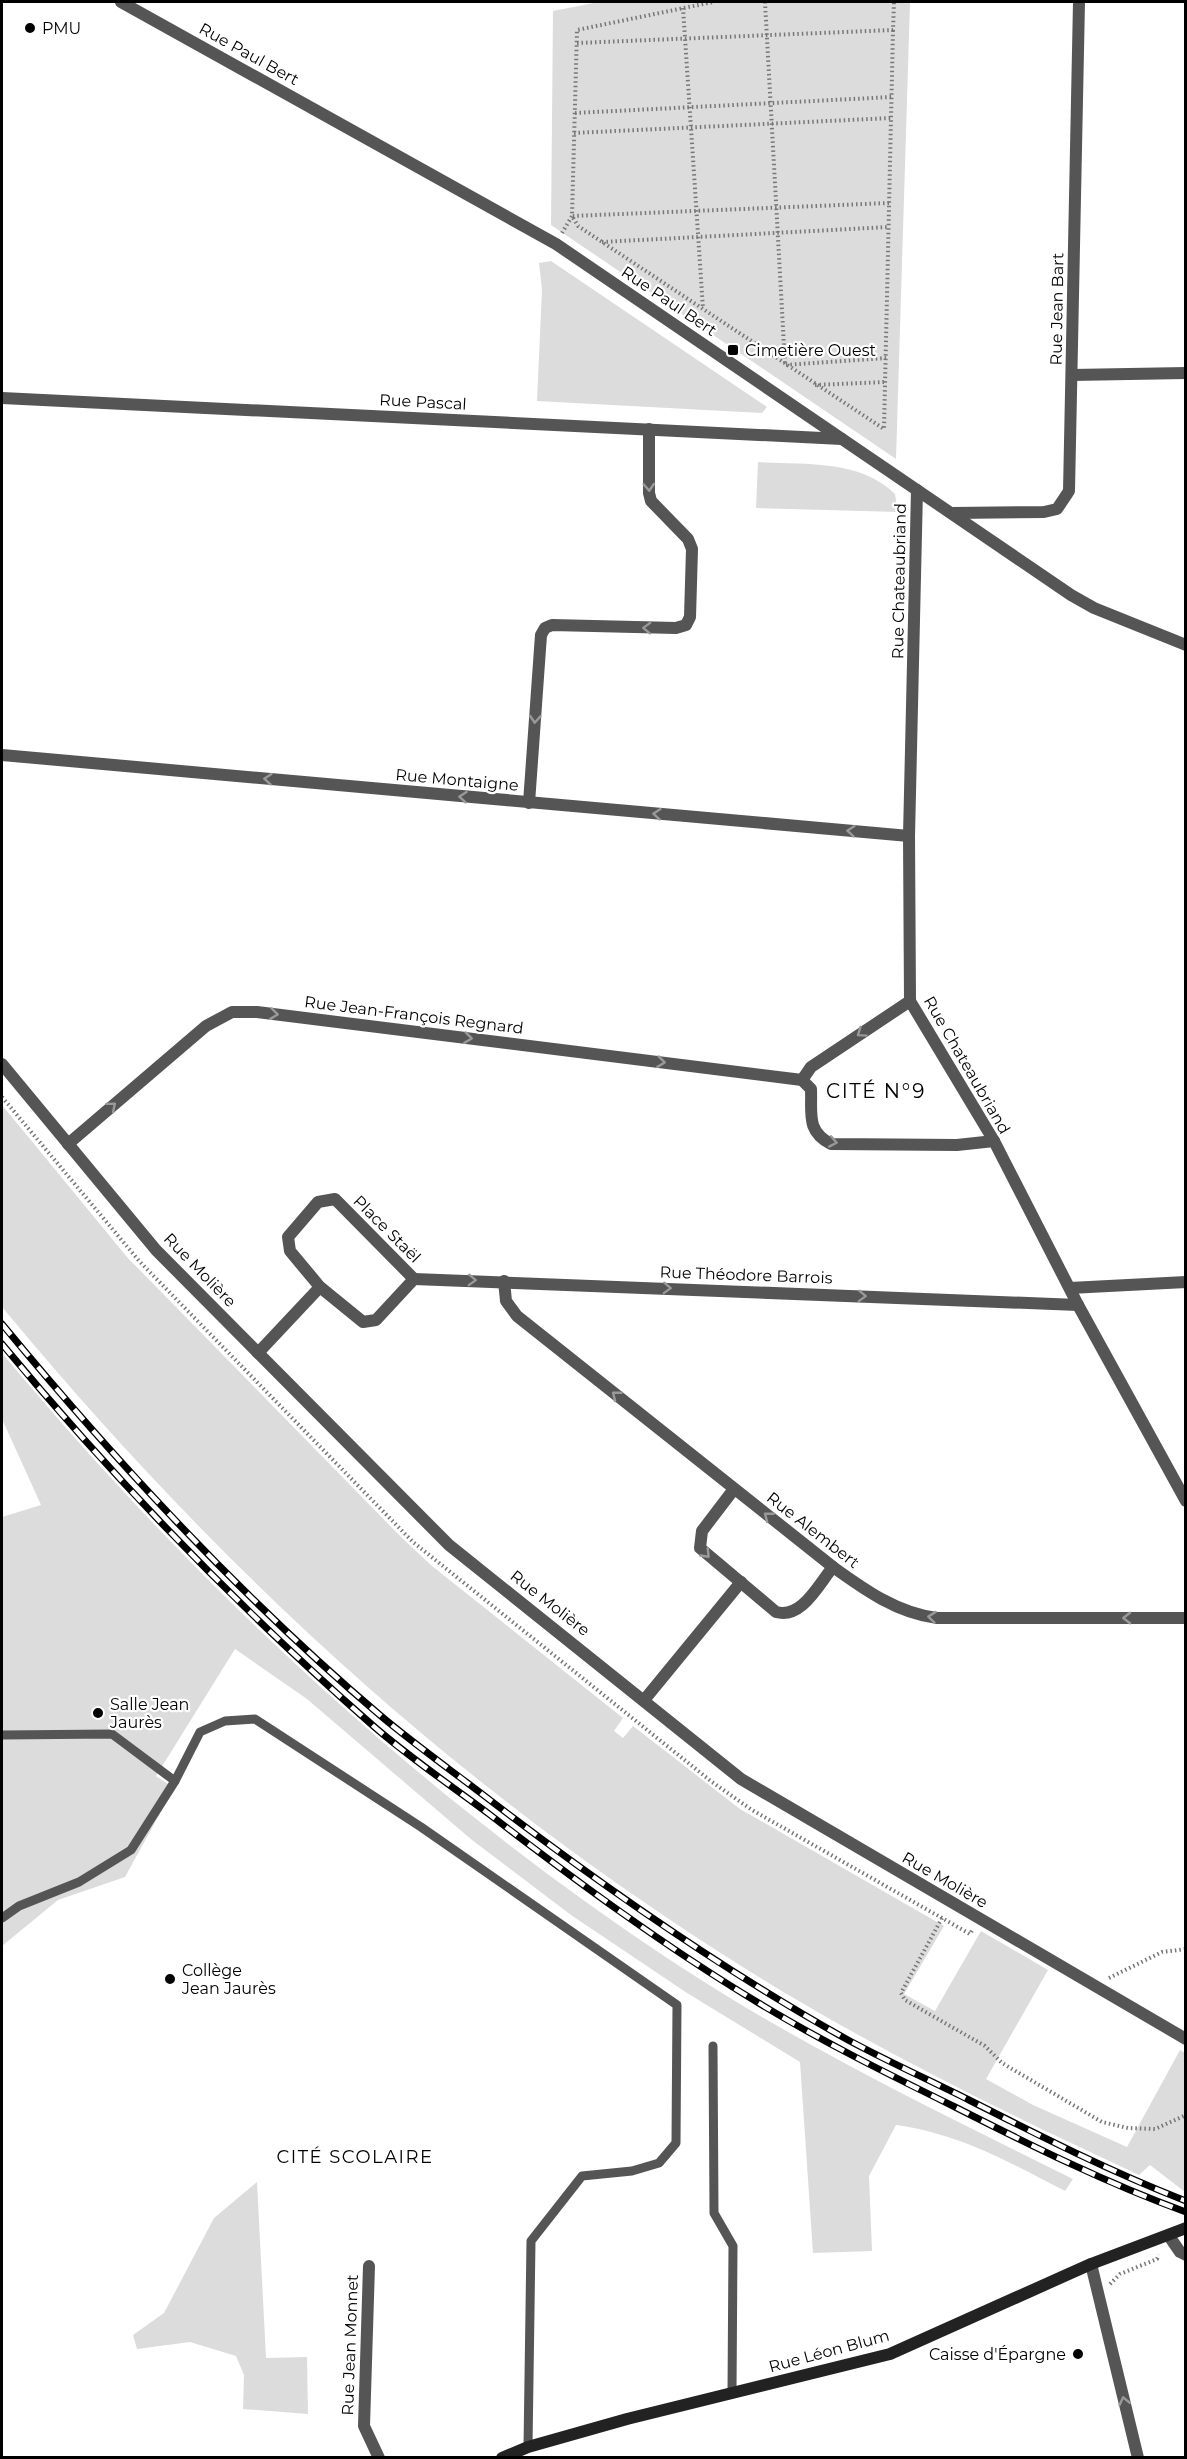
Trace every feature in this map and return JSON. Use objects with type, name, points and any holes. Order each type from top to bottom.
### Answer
[{"type":"street","name":"Rue Paul Bert","points":[[121,2],[556,244],[1071,595],[1094,608],[1185,645]]},
{"type":"street","name":"Rue Jean Bart","points":[[952,513],[1044,512],[1057,509],[1069,491],[1079,2]]},
{"type":"street","points":[[1072,375],[1185,373]]},
{"type":"street","name":"Rue Pascal","points":[[2,398],[843,439]]},
{"type":"street","points":[[529,803],[541,635],[545,628],[552,625],[676,628],[686,625],[690,617],[693,549],[688,539],[651,501],[649,429]]},
{"type":"street","name":"Rue Chateaubriand","points":[[917,490],[909,836],[910,1001],[994,1141],[1078,1305],[1185,1501]]},
{"type":"street","name":"Rue Montaigne","points":[[2,755],[909,836]]},
{"type":"street","points":[[910,1001],[811,1067],[802,1080],[811,1089],[812,1129],[818,1138],[831,1144],[957,1145],[994,1141]]},
{"type":"street","name":"Rue Jean-François Regnard","points":[[68,1144],[206,1026],[232,1012],[257,1012],[802,1080]]},
{"type":"street","name":"Rue Molière","points":[[2,1064],[156,1250],[449,1545],[759,1791],[1185,2039]]},
{"type":"street","name":"Place Staël","points":[[335,1199],[414,1279],[375,1320],[363,1322],[320,1287],[290,1251],[288,1236],[318,1202],[335,1199]]},
{"type":"street","name":"Rue Théodore Barrois","points":[[414,1279],[1078,1305]]},
{"type":"street","name":"Rue Alembert","points":[[504,1281],[506,1301],[517,1316],[832,1567],[884,1601],[922,1616],[1185,1618]]},
{"type":"street","points":[[1070,1288],[1185,1282]]},
{"type":"street","points":[[258,1353],[320,1287]]},
{"type":"street","points":[[734,1489],[702,1531],[699,1543],[703,1553],[776,1612],[788,1614],[798,1611],[832,1567]]},
{"type":"street","points":[[645,1699],[741,1582]]},
{"type":"street","name":"Rue Léon Blum","points":[[502,2457],[528,2447],[627,2419],[890,2354],[1091,2264],[1185,2228]]},
{"type":"street","points":[[1169,2236],[1185,2255]]},
{"type":"street","points":[[1091,2264],[1138,2457]]},
{"type":"street","name":"Rue Jean Monnet","points":[[369,2266],[364,2426],[379,2457]]},
{"type":"lane","points":[[2,1918],[19,1906],[79,1881],[131,1850],[175,1780],[200,1732],[225,1721],[255,1719],[421,1827],[677,2005],[676,2144],[659,2163],[632,2171],[582,2176],[531,2241],[528,2447]]},
{"type":"lane","points":[[2,1734],[112,1734],[175,1780]]},
{"type":"lane","points":[[713,2046],[714,2213],[733,2246],[732,2393]]},
{"type":"path","points":[[556,244],[572,216],[577,30],[713,2]]},
{"type":"path","points":[[765,2],[774,123],[785,365]]},
{"type":"path","points":[[572,216],[578,226],[884,429],[894,2]]},
{"type":"path","points":[[683,8],[703,309]]},
{"type":"path","points":[[577,43],[893,30]]},
{"type":"path","points":[[575,113],[892,97]]},
{"type":"path","points":[[574,133],[891,118]]},
{"type":"path","points":[[572,216],[889,203]]},
{"type":"path","points":[[602,242],[889,227]]},
{"type":"path","points":[[785,365],[886,358]]},
{"type":"path","points":[[815,385],[885,382]]},
{"type":"path","points":[[942,1918],[901,1993],[905,2000],[985,2046],[1002,2063],[1102,2122],[1128,2128],[1155,2129],[1185,2115]]},
{"type":"path","points":[[1095,1986],[1136,1962],[1162,1952],[1185,1949]]},
{"type":"path","points":[[1108,2290],[1110,2282],[1120,2274],[1157,2259],[1169,2236]]},
{"type":"shaded area","points":[[599,2],[910,2],[896,459],[551,225],[553,11]]},
{"type":"shaded area","points":[[551,261],[767,407],[762,413],[537,401],[542,290],[539,263]]},
{"type":"shaded area","points":[[758,462],[831,466],[865,475],[881,483],[895,494],[898,512],[756,508]]},
{"type":"shaded area","points":[[2,1105],[127,1257],[432,1566],[623,1718],[614,1731],[623,1738],[633,1726],[740,1809],[944,1926],[904,1994],[935,2011],[981,1931],[1048,1970],[986,2079],[1033,2105],[1127,2147],[1180,2050],[1185,2053],[1185,2192],[1150,2165],[1139,2175],[924,2070],[818,2012],[716,1950],[614,1882],[517,1810],[424,1735],[334,1657],[247,1575],[163,1489],[2,1307]]},
{"type":"shaded area","points":[[2,1353],[151,1521],[230,1601],[311,1678],[395,1752],[482,1823],[571,1891],[713,1987],[865,2074],[1073,2179],[1065,2191],[984,2150],[942,2135],[896,2125],[869,2176],[872,2251],[813,2253],[800,2062],[687,1993],[571,1915],[472,1840],[307,1699],[235,1649],[156,1776],[174,1788],[125,1877],[58,1900],[2,1946],[2,1517],[41,1505],[2,1419]]},
{"type":"shaded area","points":[[257,2182],[266,2358],[307,2357],[308,2414],[243,2409],[244,2375],[236,2356],[190,2342],[137,2349],[133,2335],[164,2313],[214,2218]]},
{"type":"railway","points":[[2,1324],[90,1427],[231,1578],[330,1672],[393,1726],[526,1827],[615,1892],[706,1954],[848,2040],[1076,2153],[1186,2201]]},
{"type":"railway","points":[[2,1344],[88,1444],[178,1541],[321,1679],[399,1747],[587,1888],[722,1981],[830,2044],[1069,2163],[1186,2212]]},
{"type":"place","name":"PMU","points":[[30,28]]},
{"type":"place","name":"Cimetière Ouest","points":[[733,350]]},
{"type":"place","name":"Salle Jean Jaurès","points":[[98,1713]]},
{"type":"place","name":"Collège Jean Jaurès","points":[[170,1979]]},
{"type":"place","name":"Caisse d'Épargne","points":[[1078,2354]]},
{"type":"district","name":"CITÉ N°9","points":[[876,1091]]},
{"type":"district","name":"CITÉ SCOLAIRE","points":[[355,2157]]}]
